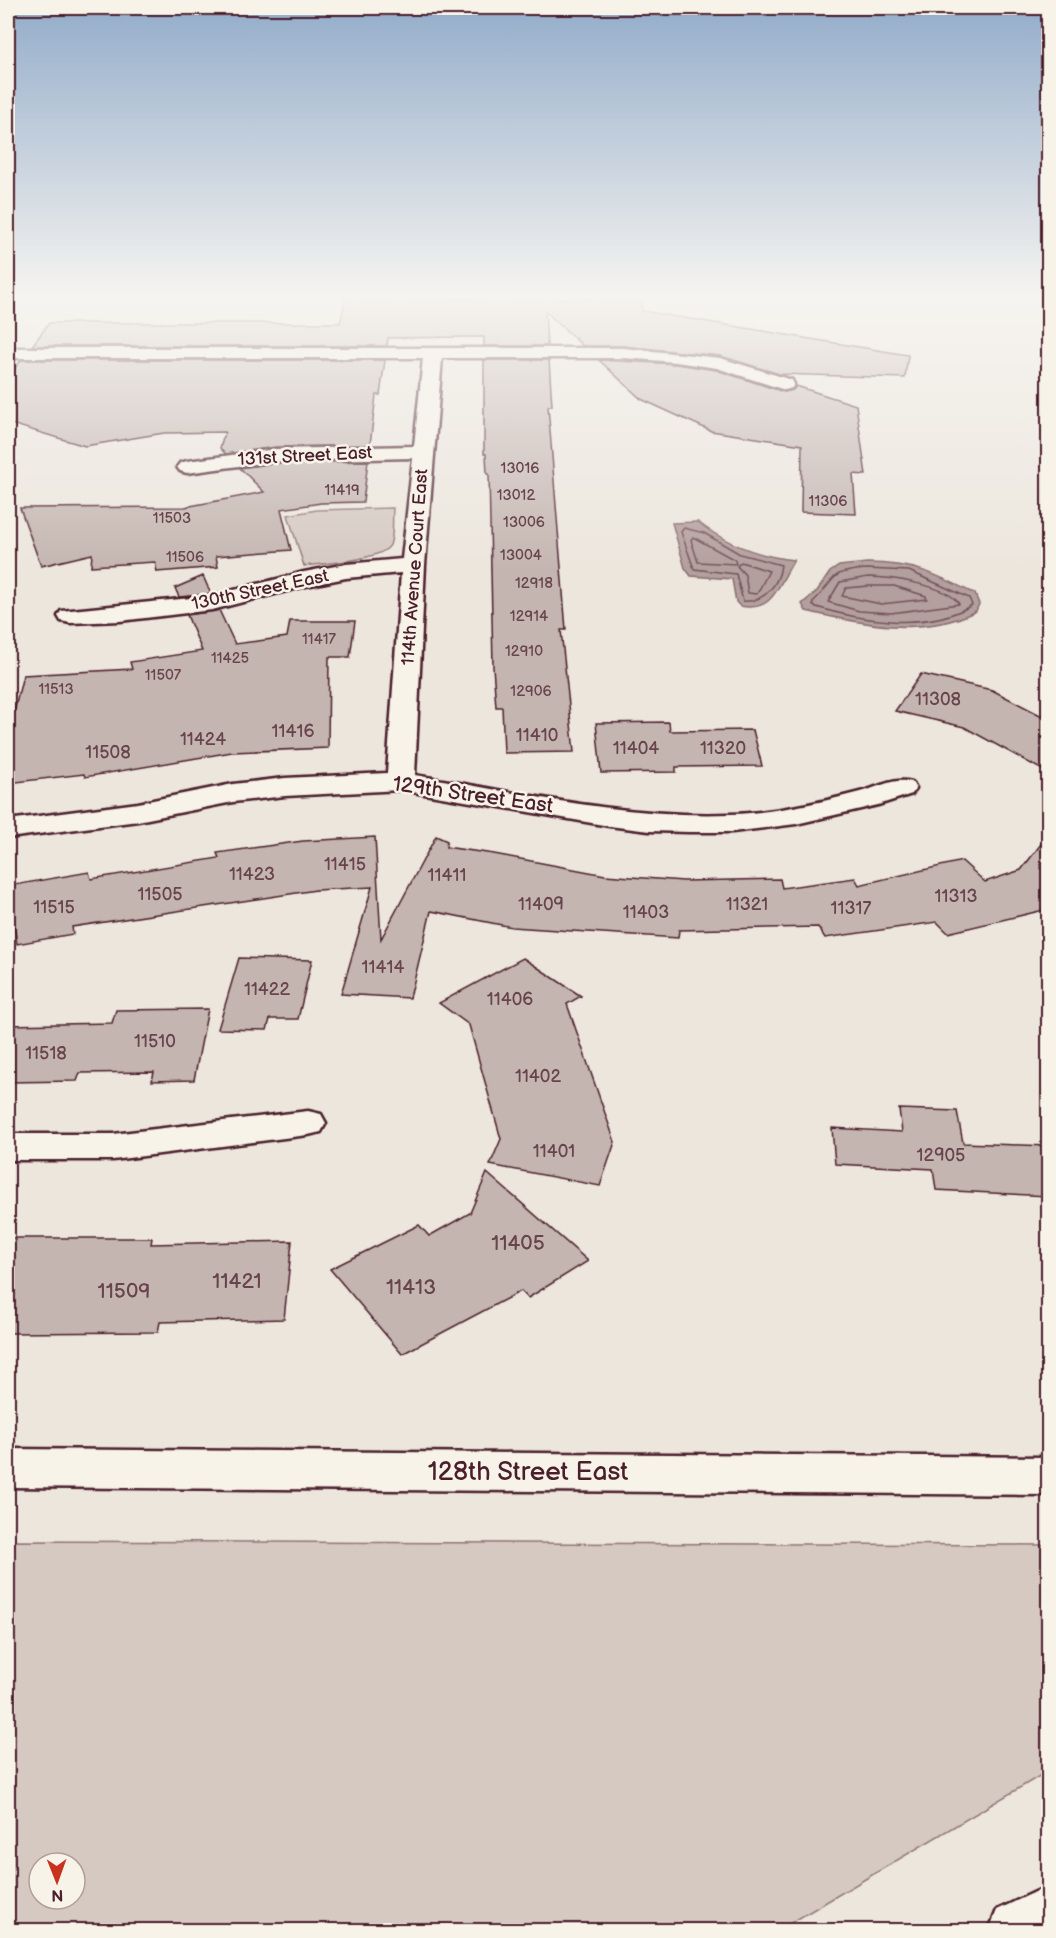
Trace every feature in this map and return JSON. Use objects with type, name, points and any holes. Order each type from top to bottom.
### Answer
[{"type":"street","name":"114th Avenue Court East","points":[[401,781],[413,565],[430,388]]},
{"type":"street","name":"131st Street East","points":[[187,467],[276,455],[424,453]]},
{"type":"street","name":"130th Street East","points":[[70,616],[120,614],[212,603],[304,579],[346,571],[413,565]]},
{"type":"street","name":"129th Street East","points":[[8,829],[138,812],[233,793],[401,781],[609,817],[649,822],[689,823],[732,823],[796,815],[868,799],[902,788]]},
{"type":"street","points":[[8,1147],[113,1147],[209,1137],[308,1123]]},
{"type":"street","name":"128th Street East","points":[[8,1468],[1048,1476]]},
{"type":"street","points":[[1017,1930],[1048,1914]]},
{"type":"shaded area","points":[[393,508],[391,541],[385,550],[364,558],[304,566],[288,515],[317,510]]},
{"type":"shaded area","points":[[8,1541],[1048,1545],[1048,1771],[779,1930],[8,1930]]},
{"type":"water","points":[[698,522],[720,537],[743,548],[794,560],[774,595],[768,601],[751,607],[740,606],[736,602],[732,579],[691,576],[685,568],[672,523]]},
{"type":"water","points":[[867,563],[911,567],[935,575],[975,594],[979,604],[976,611],[956,619],[914,626],[870,624],[806,611],[802,604],[817,591],[830,572],[839,566]]},
{"type":"building","points":[[8,388],[381,388],[380,395],[376,395],[370,445],[276,447],[226,454],[220,448],[225,432],[164,433],[85,446],[8,423]]},
{"type":"building","points":[[484,388],[551,388],[552,406],[548,406],[566,630],[561,630],[574,752],[504,753],[502,707],[496,707],[493,667],[489,474],[487,474],[486,454],[484,454]]},
{"type":"building","points":[[630,388],[773,388],[784,392],[804,388],[856,405],[866,475],[853,474],[856,514],[801,512],[802,445],[711,431],[641,399]]},
{"type":"building","points":[[368,461],[363,502],[321,503],[281,509],[291,550],[216,556],[218,567],[157,572],[155,562],[91,566],[92,554],[41,566],[20,508],[185,507],[264,492],[240,468],[276,463]]},
{"type":"building","points":[[203,576],[211,594],[179,597],[175,588]]},
{"type":"building","points":[[219,610],[235,644],[287,637],[290,621],[355,621],[350,657],[329,657],[328,748],[232,752],[85,777],[84,774],[8,783],[8,737],[23,675],[132,669],[130,662],[202,651],[187,615]]},
{"type":"building","points":[[921,674],[992,690],[1048,719],[1048,773],[964,727],[895,711]]},
{"type":"building","points":[[669,722],[670,731],[753,730],[762,766],[676,767],[676,772],[601,773],[596,723]]},
{"type":"building","points":[[1048,835],[1048,909],[948,933],[937,922],[825,938],[818,927],[679,930],[678,938],[512,927],[431,911],[410,998],[341,994],[372,887],[316,890],[72,927],[73,934],[17,944],[8,886],[89,872],[91,879],[219,858],[217,853],[303,841],[375,837],[381,939],[436,836],[447,841],[446,847],[605,875],[683,881],[780,879],[782,888],[855,878],[859,885],[962,861],[985,882],[1021,870]]},
{"type":"building","points":[[239,958],[312,960],[298,1019],[270,1019],[267,1030],[218,1029]]},
{"type":"building","points":[[523,958],[581,996],[567,1004],[615,1142],[600,1186],[490,1165],[501,1139],[469,1025],[439,1003]]},
{"type":"building","points":[[208,1009],[194,1080],[152,1081],[154,1072],[80,1073],[77,1081],[8,1082],[8,1025],[112,1023],[116,1010]]},
{"type":"building","points":[[899,1109],[957,1111],[963,1143],[1048,1146],[1048,1196],[936,1190],[933,1169],[835,1164],[832,1128],[902,1132]]},
{"type":"building","points":[[487,1173],[588,1261],[528,1298],[521,1291],[402,1354],[330,1269],[419,1225],[429,1236],[470,1213]]},
{"type":"building","points":[[8,1238],[152,1238],[151,1244],[292,1241],[284,1319],[160,1322],[158,1332],[8,1333]]}]
